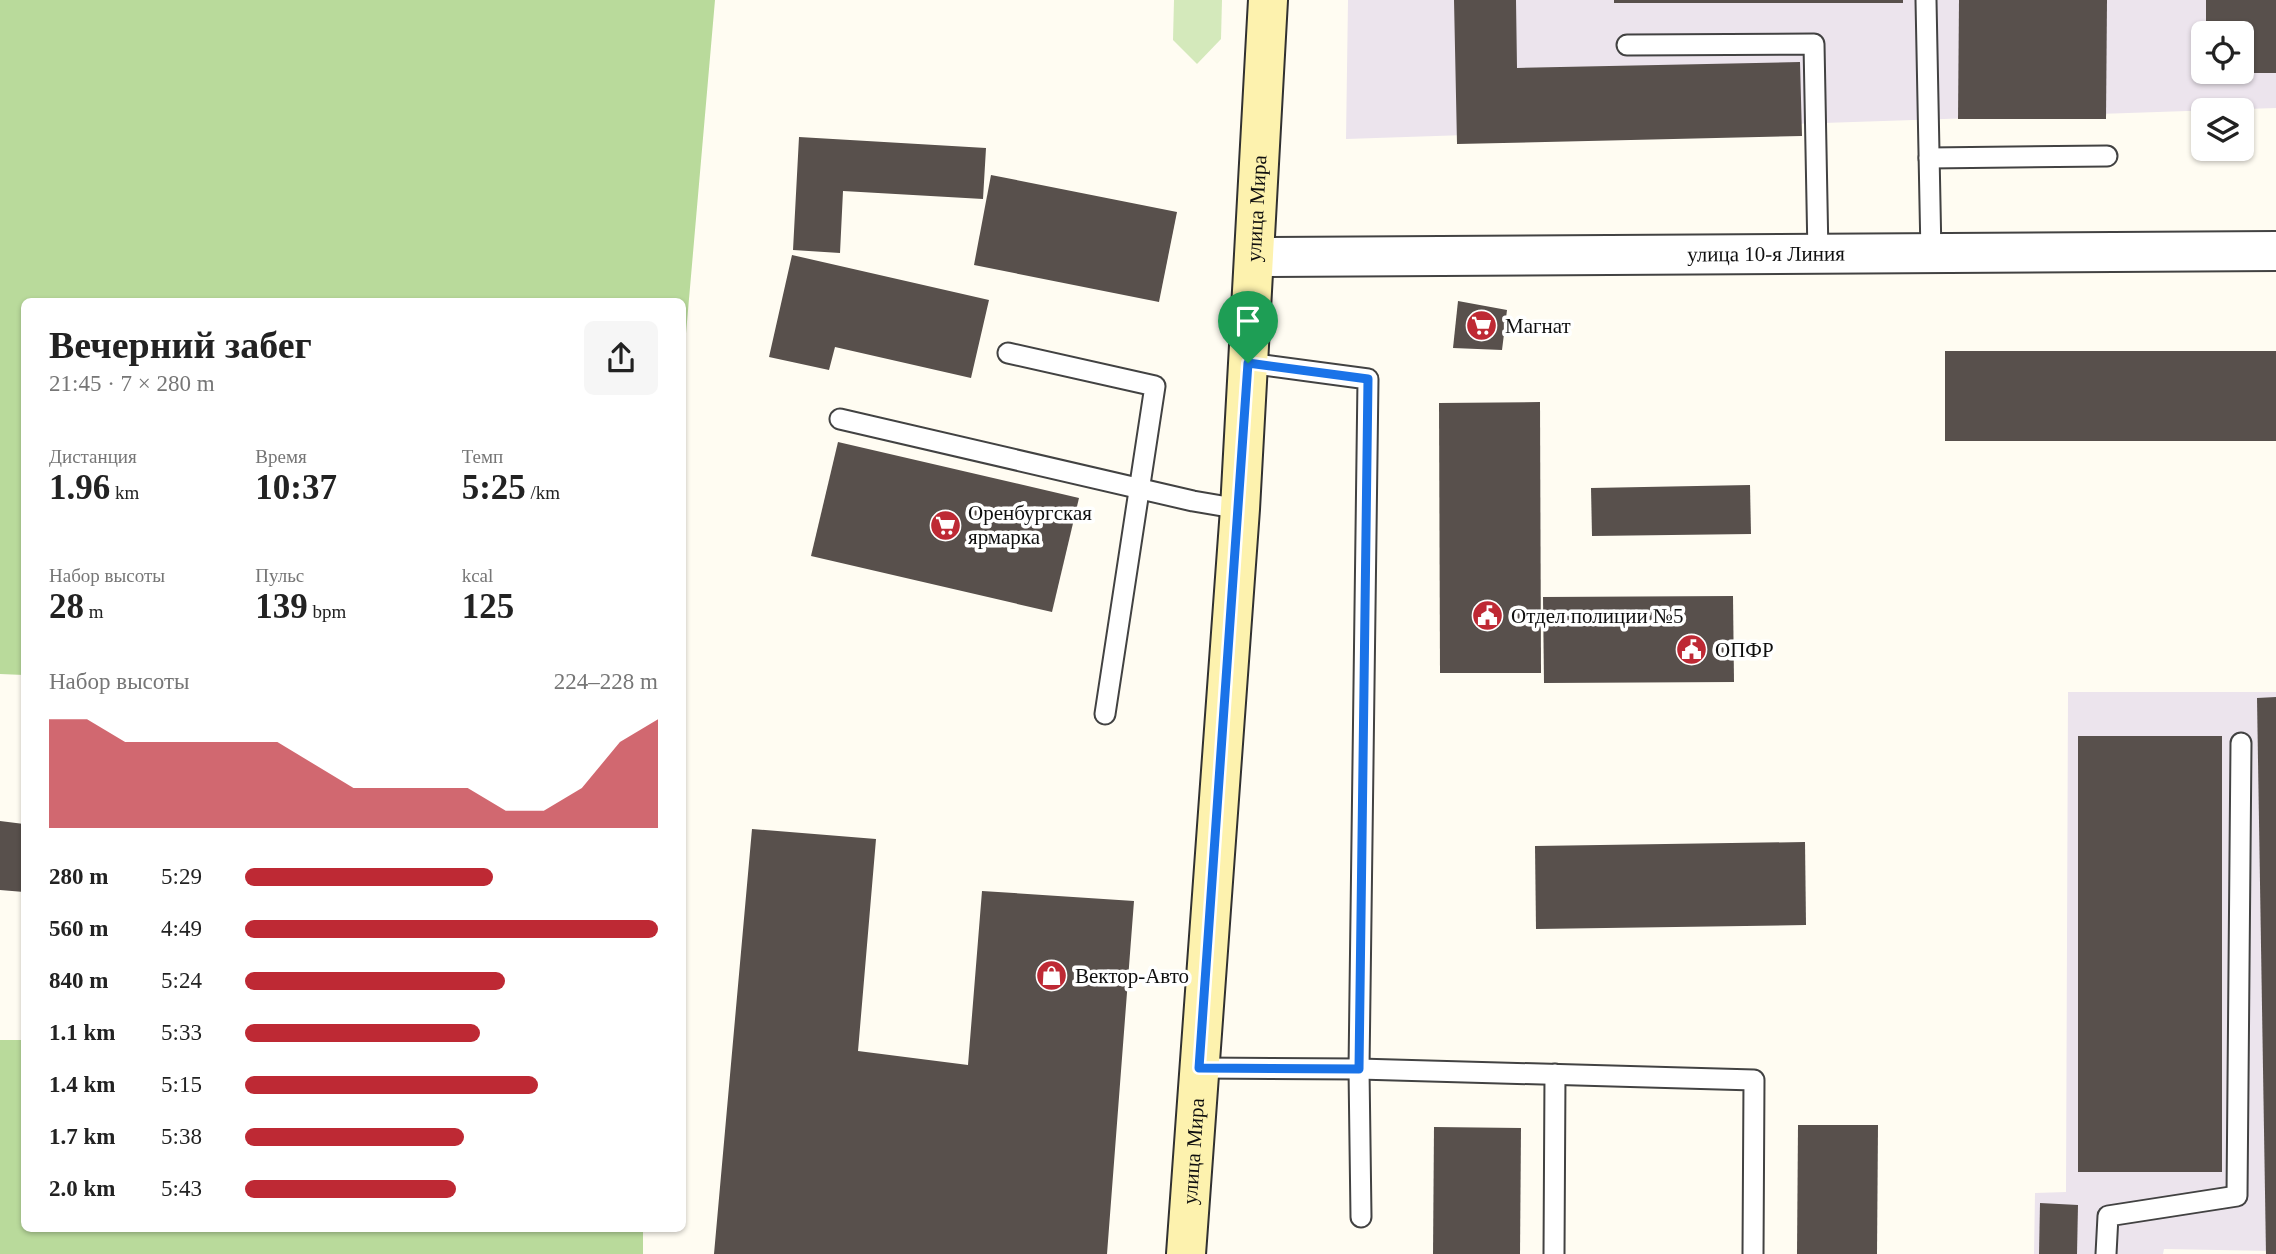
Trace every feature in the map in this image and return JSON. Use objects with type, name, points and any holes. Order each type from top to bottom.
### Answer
[{"type":"main road","name":"улица Мира","points":[[1186,1254],[1240,509],[1268,0]]},
{"type":"street","name":"улица 10-я Линия","points":[[1255,257],[2276,251]]},
{"type":"lane","points":[[1926,0],[1931,254]]},
{"type":"lane","points":[[1627,45],[1814,44],[1818,254]]},
{"type":"lane","points":[[1929,158],[2107,156]]},
{"type":"lane","points":[[1008,353],[1155,386],[1105,714]]},
{"type":"lane","points":[[1248,363],[1368,379],[1359,1069],[1361,1217]]},
{"type":"lane","points":[[840,419],[1139,489],[1240,509]]},
{"type":"lane","points":[[2106,1254],[2108,1216],[2236,1196],[2241,743]]},
{"type":"lane","points":[[1199,1068],[1359,1069],[1754,1080],[1753,1254]]},
{"type":"lane","points":[[1554,1254],[1555,1074]]},
{"type":"shaded area","points":[[1348,0],[2276,0],[2276,108],[2254,109],[2254,98],[2191,98],[2191,111],[1346,139]]},
{"type":"shaded area","points":[[2068,692],[2276,692],[2276,1254],[2272,1251],[2164,1249],[2163,1254],[2034,1254],[2035,1193],[2066,1192]]},
{"type":"green space","points":[[0,0],[715,0],[686,334],[686,298],[21,298],[21,675],[0,674]]},
{"type":"green space","points":[[1174,0],[1222,0],[1221,39],[1197,64],[1173,40]]},
{"type":"green space","points":[[0,1040],[21,1040],[21,1232],[643,1232],[643,1254],[0,1254]]},
{"type":"building","points":[[1454,0],[1516,0],[1517,68],[1800,62],[1802,136],[1457,144]]},
{"type":"building","points":[[1614,0],[1903,0],[1903,3],[1614,3]]},
{"type":"building","points":[[1959,0],[2107,0],[2106,119],[1958,119]]},
{"type":"building","points":[[2206,0],[2276,0],[2276,73],[2254,73],[2254,21],[2206,21]]},
{"type":"building","points":[[799,137],[986,148],[983,199],[843,191],[840,253],[793,250]]},
{"type":"building","points":[[991,175],[1177,212],[1159,302],[974,265]]},
{"type":"building","points":[[792,255],[989,300],[971,378],[835,347],[829,370],[769,357]]},
{"type":"building","points":[[1458,301],[1507,310],[1502,350],[1453,348]]},
{"type":"building","points":[[1945,351],[2276,351],[2276,441],[1945,441]]},
{"type":"building","points":[[1540,402],[1541,673],[1440,673],[1439,403]]},
{"type":"building","name":"Оренбургская ярмарка","points":[[838,442],[1079,498],[1052,612],[811,556]]},
{"type":"building","points":[[1750,485],[1751,534],[1592,536],[1591,488]]},
{"type":"building","points":[[1733,596],[1734,682],[1544,683],[1543,597]]},
{"type":"building","points":[[2276,697],[2276,1254],[2266,1254],[2257,698]]},
{"type":"building","points":[[2078,736],[2222,736],[2222,1172],[2078,1172]]},
{"type":"building","points":[[0,821],[21,824],[21,892],[0,890]]},
{"type":"building","name":"Вектор-Авто","points":[[752,829],[876,839],[858,1051],[968,1065],[982,891],[1134,901],[1107,1254],[714,1254]]},
{"type":"building","points":[[1805,842],[1806,925],[1536,929],[1535,846]]},
{"type":"building","points":[[1798,1125],[1878,1125],[1877,1254],[1797,1254]]},
{"type":"building","points":[[1434,1127],[1521,1128],[1520,1254],[1433,1254]]},
{"type":"building","points":[[2040,1203],[2078,1205],[2077,1254],[2039,1254]]},
{"type":"place","name":"Магнат","points":[[1482,326]]},
{"type":"place","name":"Оренбургская ярмарка","points":[[945,525]]},
{"type":"place","name":"Отдел полиции №5","points":[[1488,616]]},
{"type":"place","name":"ОПФР","points":[[1692,650]]},
{"type":"place","name":"Вектор-Авто","points":[[1052,976]]},
{"type":"route","points":[[1248,363],[1368,379],[1359,1069],[1199,1068],[1240,509],[1248,363]]}]
